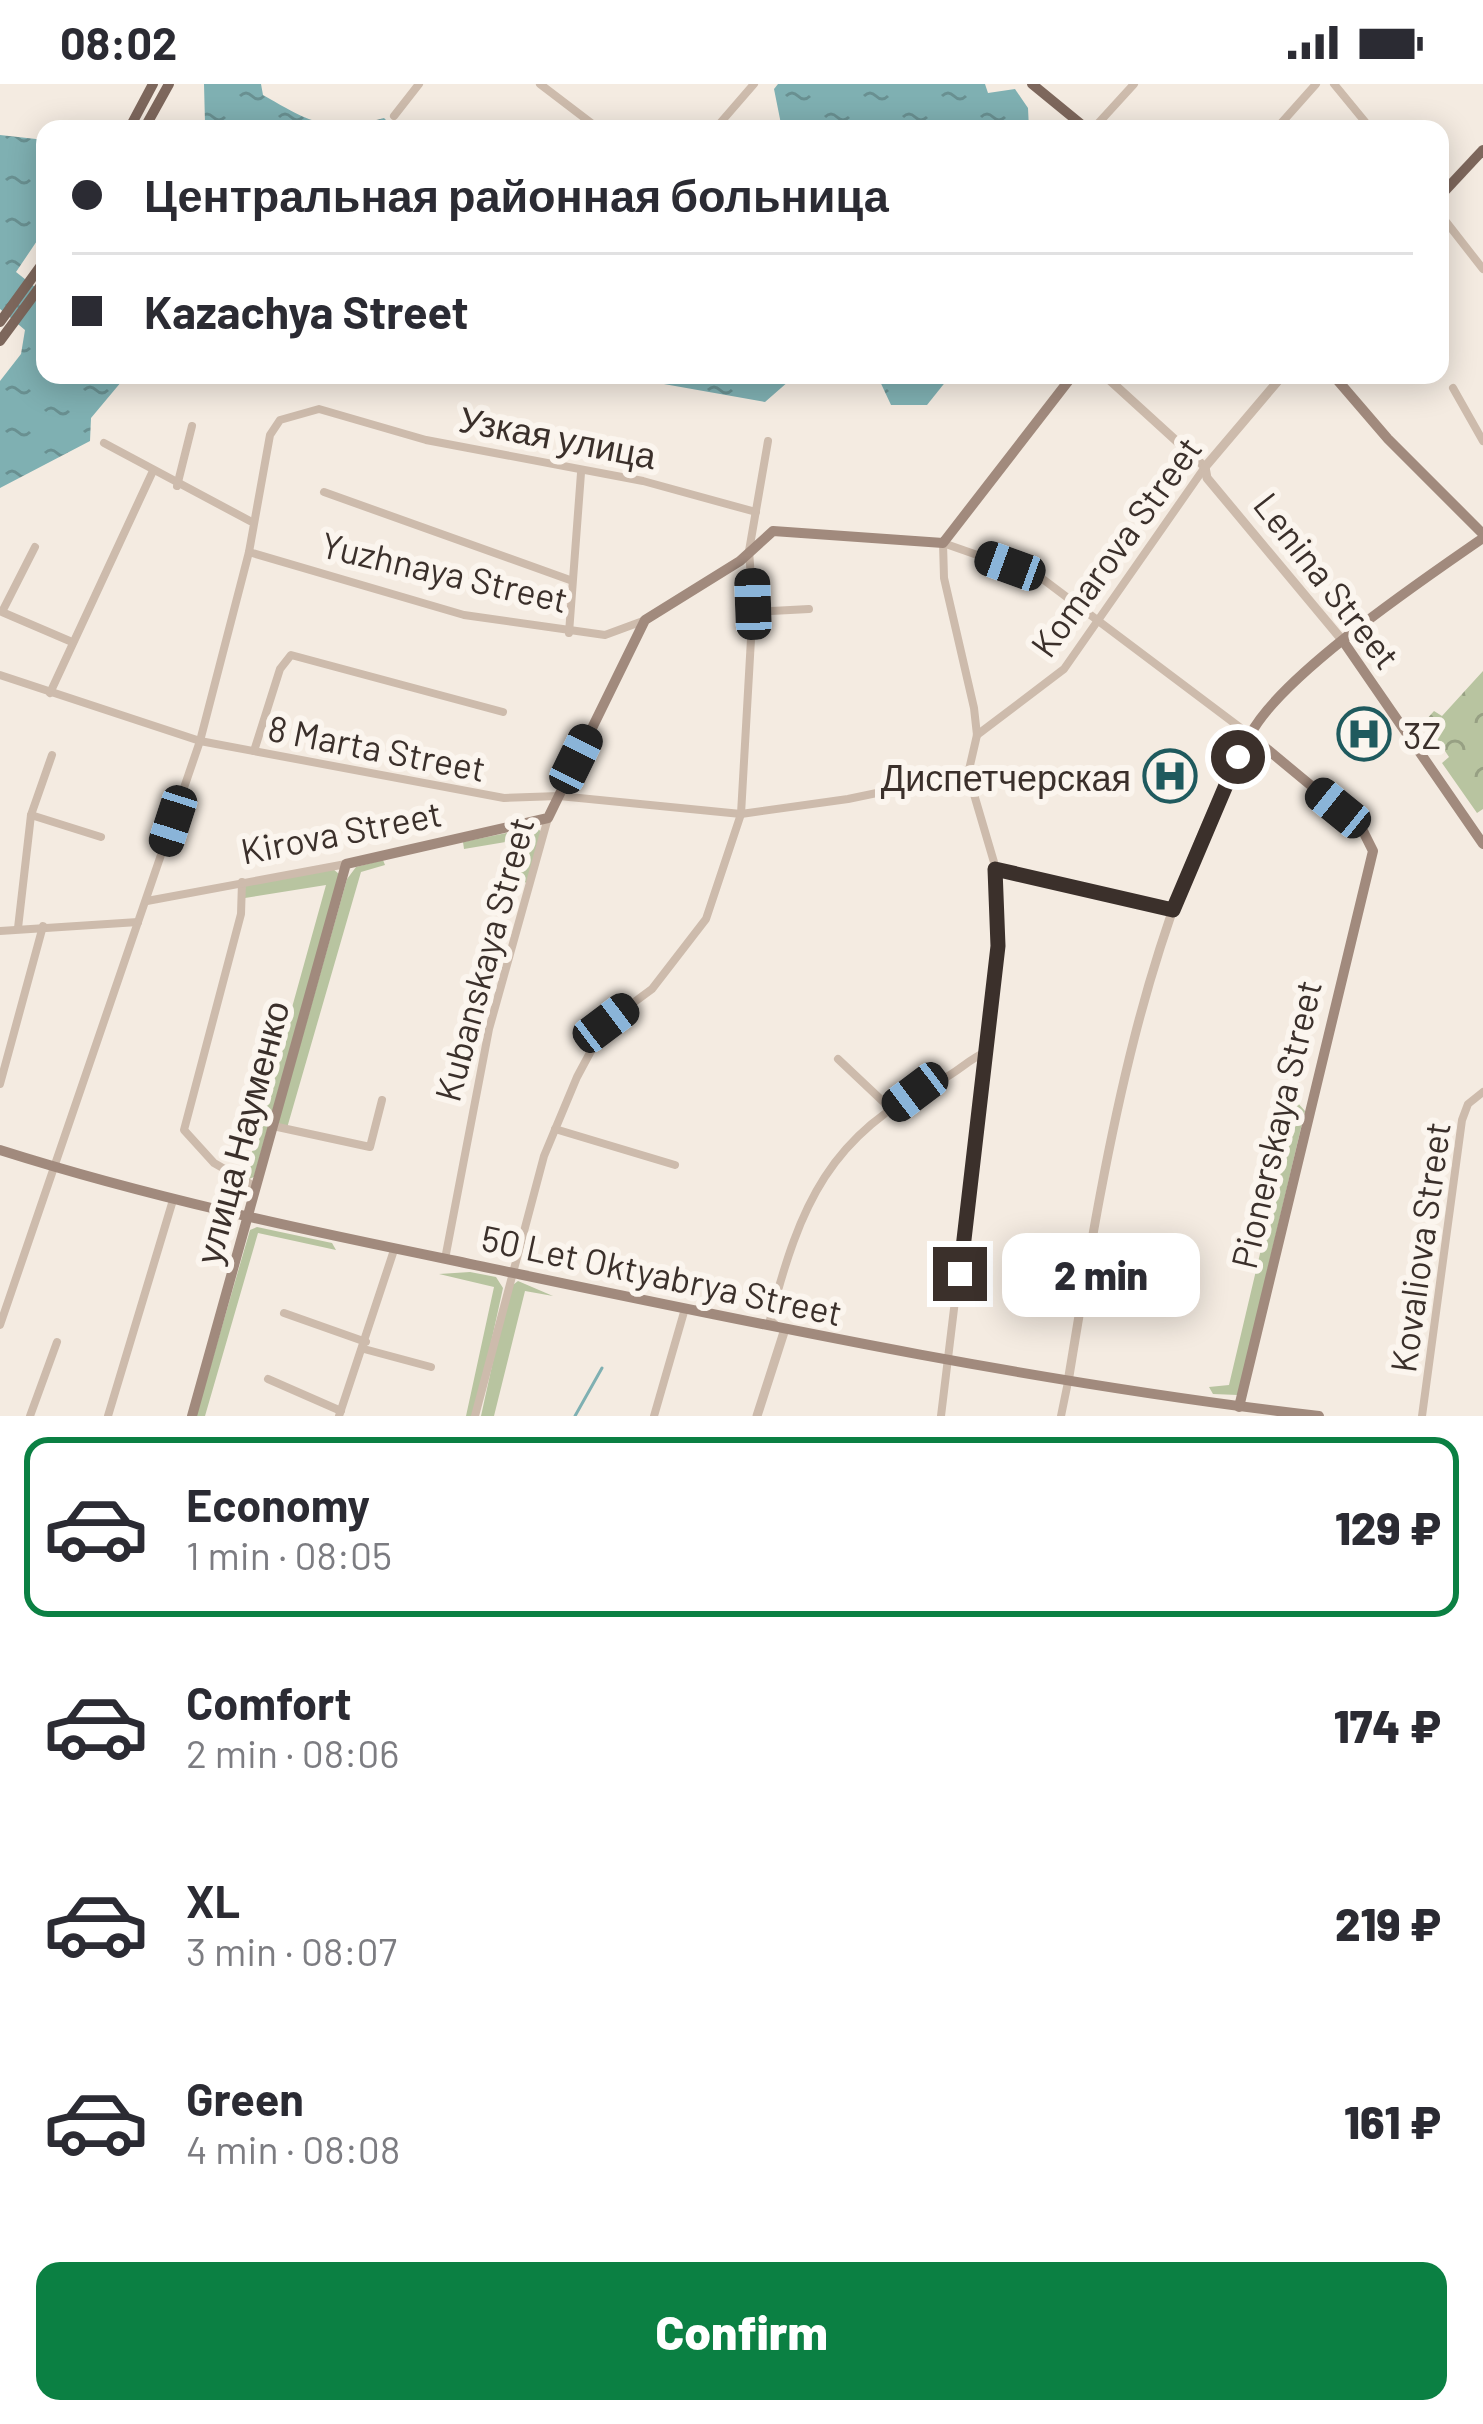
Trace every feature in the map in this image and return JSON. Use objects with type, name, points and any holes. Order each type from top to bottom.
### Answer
[{"type":"main road","points":[[134,120],[153,84]]},
{"type":"main road","points":[[149,120],[169,84]]},
{"type":"main road","points":[[1032,84],[1078,120]]},
{"type":"main road","points":[[1449,186],[1483,150]]},
{"type":"main road","points":[[0,322],[36,285]]},
{"type":"main road","points":[[0,341],[36,287]]},
{"type":"main road","points":[[749,551],[768,533],[789,530],[943,543],[1066,384]]},
{"type":"main road","points":[[1250,735],[1264,715],[1343,641],[1483,536],[1342,384]]},
{"type":"main road","name":"Yuzhnaya Street","points":[[645,620],[749,551]]},
{"type":"main road","name":"Kubanskaya Street","points":[[548,818],[645,620]]},
{"type":"main road","name":"Lenina Street","points":[[1343,641],[1483,844]]},
{"type":"main road","name":"Pionerskaya Street","points":[[1238,1411],[1372,846],[1361,826],[1250,735]]},
{"type":"main road","name":"Kirova Street","points":[[346,864],[548,818]]},
{"type":"main road","name":"улица Науменко","points":[[192,1416],[346,864]]},
{"type":"main road","name":"50 Let Oktyabrya Street","points":[[0,1150],[173,1200],[684,1312],[1238,1411],[1319,1416]]},
{"type":"street","points":[[394,116],[418,84]]},
{"type":"street","points":[[540,84],[587,120]]},
{"type":"street","points":[[723,120],[754,84]]},
{"type":"street","points":[[1099,120],[1134,84]]},
{"type":"street","points":[[1284,120],[1316,84]]},
{"type":"street","points":[[1334,84],[1364,120]]},
{"type":"street","points":[[1449,226],[1483,269]]},
{"type":"street","name":"Lenina Street","points":[[1114,384],[1205,467],[1207,478],[1343,641]]},
{"type":"street","name":"Komarova Street","points":[[977,735],[1064,669],[1205,467],[1275,384]]},
{"type":"street","points":[[1453,388],[1483,441]]},
{"type":"street","name":"Узкая улица","points":[[251,522],[270,435],[280,420],[319,409],[426,440],[643,481],[756,512]]},
{"type":"street","points":[[177,486],[192,426]]},
{"type":"street","points":[[475,1416],[555,1130],[606,1023],[652,989],[706,919],[741,814],[752,612],[749,551],[768,441]]},
{"type":"street","points":[[0,1324],[200,741],[249,553],[251,522],[152,473],[104,443]]},
{"type":"street","points":[[569,633],[581,472]]},
{"type":"street","points":[[50,693],[152,473]]},
{"type":"street","points":[[324,492],[570,580]]},
{"type":"street","points":[[941,1416],[998,946],[995,869],[968,774],[977,735],[944,578],[943,543],[1040,577],[1250,735],[1173,910],[1142,997],[1117,1095],[1061,1416]]},
{"type":"street","points":[[35,547],[2,612],[72,642]]},
{"type":"street","name":"Yuzhnaya Street","points":[[249,553],[464,615],[569,633],[605,635],[645,620]]},
{"type":"street","points":[[752,612],[808,610]]},
{"type":"street","points":[[254,752],[280,669],[291,655],[502,712]]},
{"type":"street","name":"8 Marta Street","points":[[0,675],[200,741],[504,798],[559,796],[741,814],[848,800],[968,774]]},
{"type":"street","points":[[18,928],[31,815],[52,755]]},
{"type":"street","points":[[31,815],[101,837]]},
{"type":"street","name":"Kubanskaya Street","points":[[445,1259],[489,1030],[548,818]]},
{"type":"street","name":"Kirova Street","points":[[146,902],[346,864]]},
{"type":"street","points":[[995,869],[1173,910]]},
{"type":"street","points":[[242,882],[241,914],[184,1130],[214,1163],[258,1187]]},
{"type":"street","points":[[0,931],[138,922]]},
{"type":"street","points":[[0,1084],[43,926]]},
{"type":"street","points":[[0,1041],[11,1044]]},
{"type":"street","points":[[757,1416],[784,1331],[770,1320],[803,1206],[825,1169],[860,1132],[892,1109],[988,1052]]},
{"type":"street","points":[[838,1058],[892,1109]]},
{"type":"street","name":"Kovaliova Street","points":[[1422,1416],[1462,1120],[1468,1104],[1483,1092]]},
{"type":"street","points":[[274,1126],[370,1147],[382,1100]]},
{"type":"street","points":[[555,1130],[675,1165]]},
{"type":"street","points":[[108,1416],[173,1200]]},
{"type":"street","points":[[268,1379],[340,1414],[394,1250]]},
{"type":"street","points":[[654,1416],[684,1312]]},
{"type":"street","points":[[284,1313],[431,1366]]},
{"type":"street","points":[[30,1416],[57,1342]]},
{"type":"green space","points":[[1483,671],[1483,809],[1477,813],[1442,763],[1449,757],[1425,721],[1434,711],[1442,716]]},
{"type":"green space","points":[[535,827],[542,832],[528,883],[519,881],[529,838],[464,849],[463,842]]},
{"type":"green space","points":[[383,860],[385,865],[361,872],[287,1128],[278,1123],[347,879],[356,867]]},
{"type":"green space","points":[[333,869],[339,874],[254,1177],[249,1179],[231,1168],[248,1166],[326,885],[245,898],[244,886]]},
{"type":"green space","points":[[1296,1101],[1305,1111],[1238,1395],[1213,1394],[1209,1387],[1229,1385]]},
{"type":"green space","points":[[257,1227],[332,1243],[336,1250],[258,1233],[205,1416],[196,1416],[250,1230]]},
{"type":"green space","points":[[470,1272],[496,1277],[503,1288],[475,1416],[466,1416],[494,1287],[439,1274]]},
{"type":"green space","points":[[518,1281],[553,1296],[525,1291],[494,1416],[481,1416],[509,1288]]},
{"type":"water","points":[[204,84],[261,84],[263,95],[311,120],[205,120]]},
{"type":"water","points":[[778,84],[985,84],[988,93],[1015,89],[1028,108],[1029,120],[780,120],[774,89]]},
{"type":"water","points":[[0,135],[36,139],[36,242],[16,272],[36,288],[36,384],[119,384],[91,418],[90,441],[0,488],[0,381],[21,354],[25,330],[0,309]]},
{"type":"water","points":[[664,384],[786,384],[765,402]]},
{"type":"water","points":[[881,384],[944,384],[927,405],[891,405]]},
{"type":"waterway","points":[[575,1416],[602,1368]]},
{"type":"place","name":"3Z","points":[[1364,734]]},
{"type":"place","name":"Диспетчерская","points":[[1170,776]]},
{"type":"route","points":[[960,1274],[998,946],[995,869],[1173,910],[1238,757]]}]
